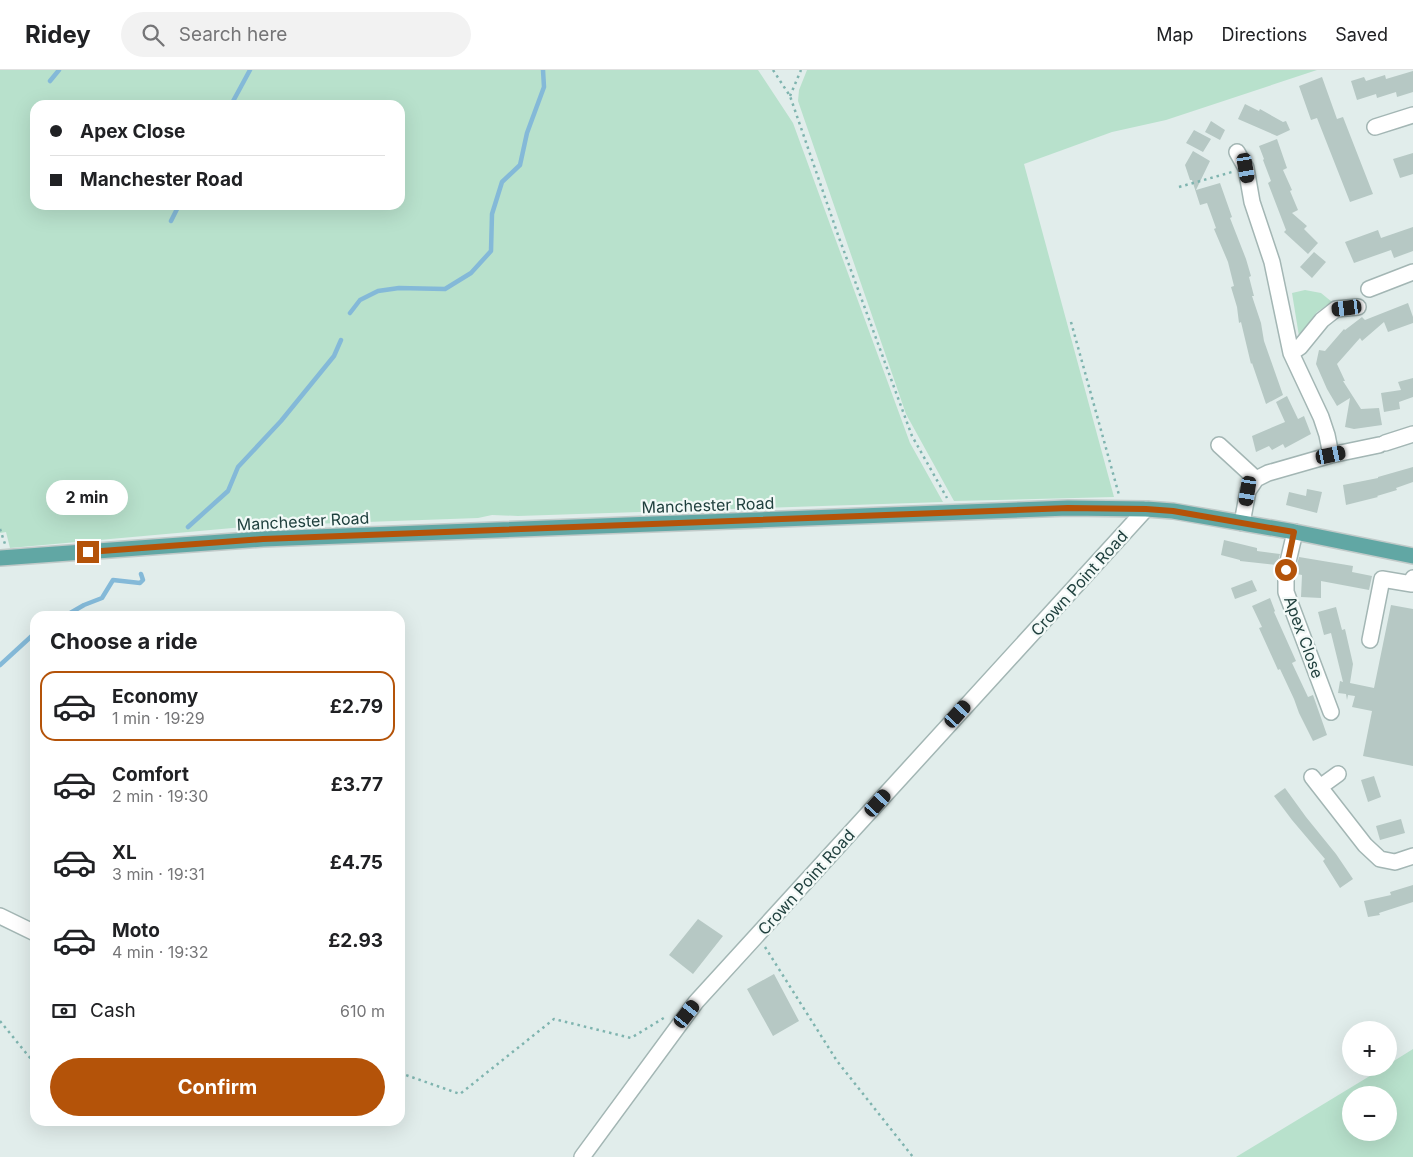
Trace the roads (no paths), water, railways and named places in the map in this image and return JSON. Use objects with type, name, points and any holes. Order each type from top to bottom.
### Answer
[{"type":"main road","name":"Manchester Road","points":[[0,558],[263,539],[1068,508],[1173,511],[1294,532],[1413,556]]},
{"type":"street","points":[[1375,127],[1413,115]]},
{"type":"street","points":[[1237,152],[1246,168],[1252,202],[1272,262],[1291,353],[1321,417],[1331,455]]},
{"type":"street","points":[[1369,289],[1413,272]]},
{"type":"street","points":[[1291,353],[1300,347],[1322,320],[1336,309],[1358,307]]},
{"type":"street","points":[[1242,523],[1248,491],[1256,479],[1268,473],[1331,455],[1382,444],[1413,434]]},
{"type":"street","points":[[1219,446],[1256,479]]},
{"type":"street","name":"Crown Point Road","points":[[582,1157],[696,1002],[1146,509]]},
{"type":"street","name":"Apex Close","points":[[1294,532],[1286,570],[1286,592],[1331,712]]},
{"type":"street","points":[[1370,640],[1382,579],[1412,584],[1413,578]]},
{"type":"street","points":[[1338,774],[1316,782],[1365,845],[1380,859],[1395,862],[1413,856]]},
{"type":"street","points":[[0,916],[30,931]]},
{"type":"waterway","points":[[50,81],[59,70]]},
{"type":"waterway","points":[[234,100],[250,70]]},
{"type":"waterway","points":[[350,313],[360,300],[378,291],[399,288],[445,289],[471,273],[491,251],[492,214],[502,182],[520,165],[527,133],[544,87],[543,70]]},
{"type":"waterway","points":[[171,221],[176,210]]},
{"type":"waterway","points":[[188,527],[228,491],[238,467],[281,421],[334,356],[341,340]]},
{"type":"waterway","points":[[74,611],[102,598],[113,580],[140,583],[143,580],[141,574]]},
{"type":"waterway","points":[[0,665],[30,638]]}]
